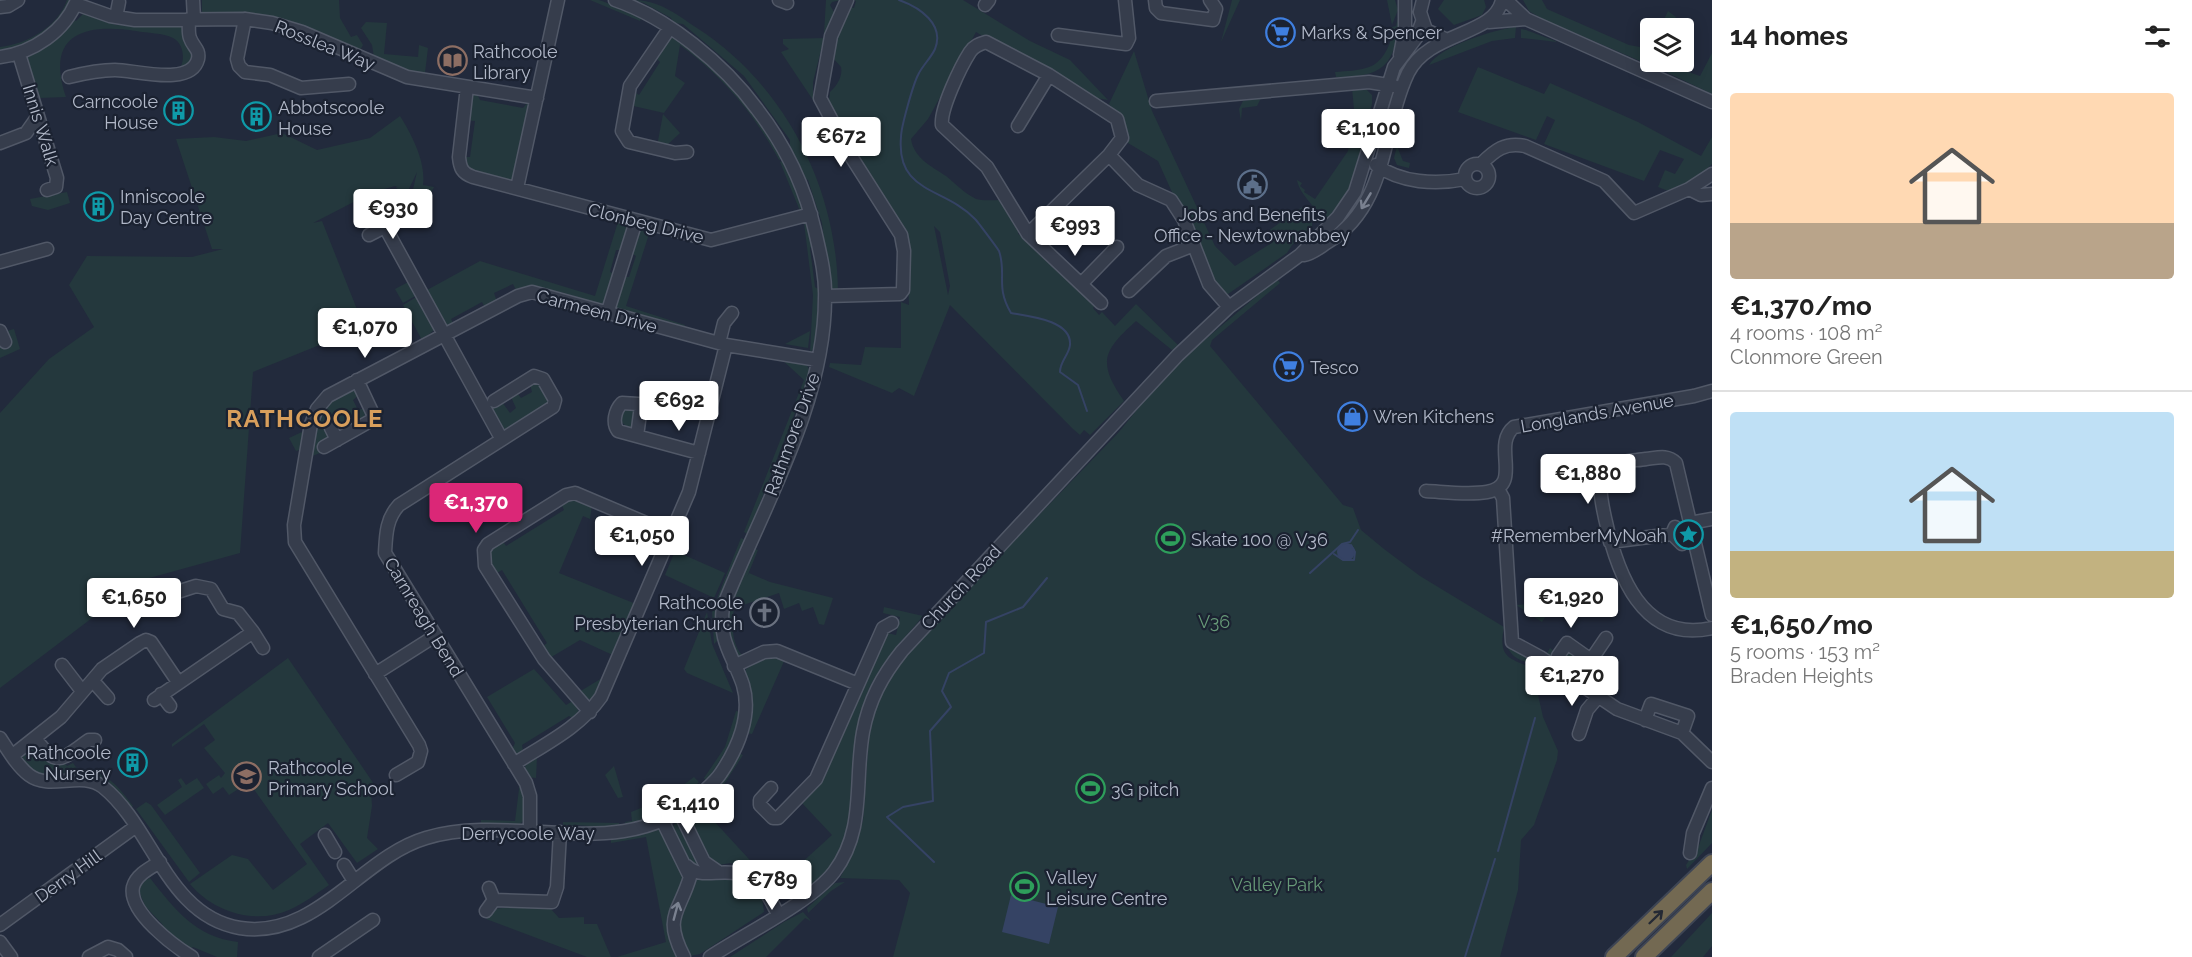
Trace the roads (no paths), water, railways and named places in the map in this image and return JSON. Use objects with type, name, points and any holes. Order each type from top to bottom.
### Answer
[{"type":"highway","points":[[1614,957],[1712,863]]},
{"type":"highway","points":[[1644,957],[1712,891]]},
{"type":"street","points":[[0,7],[8,6],[18,0]]},
{"type":"street","points":[[69,77],[100,71],[126,70],[152,75],[176,75],[195,67],[198,50],[190,38],[193,0]]},
{"type":"street","points":[[517,188],[558,0]]},
{"type":"street","name":"Rathmore Drive","points":[[617,0],[669,29],[712,60],[739,84],[783,145],[811,214],[821,258],[825,296],[824,327],[810,395],[723,607],[723,643],[746,697],[741,735],[720,776],[679,811]]},
{"type":"street","points":[[825,296],[900,294],[903,290],[904,251],[900,234],[852,158],[820,98],[831,36],[847,0]]},
{"type":"street","points":[[1058,35],[1126,44],[1129,38],[1125,0]]},
{"type":"street","points":[[1155,0],[1156,8],[1161,13],[1213,20],[1216,9],[1210,0]]},
{"type":"street","points":[[1400,57],[1405,29],[1405,0]]},
{"type":"street","points":[[1412,0],[1422,11],[1431,34],[1445,39]]},
{"type":"street","points":[[1486,23],[1496,15],[1504,0],[1526,19],[1712,102]]},
{"type":"street","points":[[0,57],[19,54],[44,40],[58,28],[76,2]]},
{"type":"street","name":"Rosslea Way","points":[[76,2],[116,17],[148,21],[244,19],[295,29],[407,77],[537,98]]},
{"type":"street","points":[[116,17],[119,2]]},
{"type":"street","name":"Church Road","points":[[710,957],[827,880],[844,856],[855,826],[860,794],[862,735],[872,697],[887,670],[929,621],[1185,348],[1229,307],[1300,255],[1338,217],[1354,192],[1387,85],[1400,57],[1416,38],[1422,11]]},
{"type":"street","points":[[244,19],[237,59],[238,66],[245,72],[270,75],[301,88],[350,84]]},
{"type":"street","points":[[1486,23],[1504,19],[1526,19]]},
{"type":"street","name":"Church Road","points":[[1300,255],[1308,255],[1346,229],[1369,196],[1403,86],[1411,68],[1422,54],[1445,39],[1486,23]]},
{"type":"street","points":[[669,29],[630,86],[622,131],[630,142],[675,153],[687,152]]},
{"type":"street","points":[[1028,234],[1109,155],[1122,138],[1117,119],[1049,75],[986,42],[978,44],[970,52],[941,119],[945,129],[987,167],[1028,234],[1101,303]]},
{"type":"street","name":"Innis Walk","points":[[19,54],[57,178],[56,187],[46,190]]},
{"type":"street","points":[[1018,126],[1049,75]]},
{"type":"street","points":[[1156,101],[1359,83],[1403,86]]},
{"type":"street","name":"Clonbeg Drive","points":[[467,87],[460,167],[465,174],[472,177],[711,240],[811,214]]},
{"type":"street","points":[[0,143],[26,133],[38,116]]},
{"type":"street","points":[[1481,164],[1489,173],[1486,184],[1480,188],[1472,187],[1465,179],[1465,171],[1470,165],[1481,164],[1498,148],[1514,144],[1525,146],[1604,181],[1634,213],[1689,189],[1712,174]]},
{"type":"street","points":[[1369,148],[1370,158],[1378,167],[1428,182],[1465,179]]},
{"type":"street","points":[[1109,155],[1138,185],[1171,200],[1184,219],[1209,284],[1229,307]]},
{"type":"street","points":[[1354,192],[1378,167]]},
{"type":"street","points":[[1689,189],[1701,195],[1712,194]]},
{"type":"street","points":[[369,236],[405,217]]},
{"type":"street","points":[[607,314],[636,221]]},
{"type":"street","points":[[385,227],[501,438]]},
{"type":"street","points":[[1129,291],[1166,256],[1194,245]]},
{"type":"street","points":[[1081,284],[1117,247]]},
{"type":"street","points":[[0,262],[46,249]]},
{"type":"street","name":"Carmeen Drive","points":[[396,775],[417,762],[421,751],[295,542],[294,525],[311,424],[317,409],[328,396],[521,295],[532,292],[723,344],[818,360]]},
{"type":"street","points":[[514,764],[576,725],[590,712],[607,684],[689,492],[723,344],[724,323],[732,313]]},
{"type":"street","name":"Carnreagh Bend","points":[[510,408],[499,398],[534,376],[543,379],[555,400],[553,407],[406,499],[393,512],[386,529],[385,553],[529,791],[530,831]]},
{"type":"street","points":[[324,447],[372,420],[373,414],[357,380]]},
{"type":"street","name":"Longlands Avenue","points":[[1712,391],[1514,427],[1507,432],[1503,442],[1506,475],[1498,489],[1503,498],[1512,642],[1617,710],[1682,733],[1712,762]]},
{"type":"street","points":[[331,428],[337,440]]},
{"type":"street","points":[[638,436],[699,453]]},
{"type":"street","points":[[1712,615],[1676,464],[1668,452],[1616,463],[1608,468],[1600,484],[1610,542],[1624,581],[1646,610],[1662,622],[1686,632],[1712,628]]},
{"type":"street","points":[[1426,491],[1487,492],[1498,489]]},
{"type":"street","points":[[590,712],[543,659],[485,566],[484,550],[500,536],[566,495],[575,493],[672,534]]},
{"type":"street","points":[[1690,523],[1712,519]]},
{"type":"street","points":[[1610,542],[1674,530],[1682,544]]},
{"type":"street","points":[[179,596],[196,586],[211,589],[223,609],[238,613],[263,648]]},
{"type":"street","points":[[771,788],[760,802],[769,815],[778,818],[816,779],[883,628],[892,623]]},
{"type":"street","points":[[170,706],[158,697],[252,632]]},
{"type":"street","points":[[375,674],[435,636]]},
{"type":"street","points":[[1576,682],[1606,638]]},
{"type":"street","points":[[13,755],[61,717],[102,669],[146,640],[151,642],[178,682]]},
{"type":"street","points":[[1558,656],[1566,643],[1591,660]]},
{"type":"street","points":[[734,666],[764,652],[777,651],[858,684]]},
{"type":"street","points":[[62,665],[82,691]]},
{"type":"street","points":[[93,681],[109,699]]},
{"type":"street","points":[[1579,734],[1587,710],[1598,697]]},
{"type":"street","name":"Derrycoole Way","points":[[0,738],[28,774],[34,778],[52,781],[87,781],[103,787],[135,827],[183,896],[225,924],[242,928],[268,928],[291,923],[403,846],[426,838],[466,830],[623,832],[662,820],[679,811]]},
{"type":"street","points":[[35,738],[48,755],[56,758],[65,756],[89,740],[95,740]]},
{"type":"street","points":[[1690,853],[1698,818],[1712,788]]},
{"type":"street","points":[[679,811],[704,861],[717,871]]},
{"type":"street","points":[[662,820],[693,873],[717,871],[744,874],[764,889],[795,903]]},
{"type":"street","name":"Derry Hill","points":[[0,925],[135,827]]},
{"type":"street","points":[[494,900],[552,902],[557,887],[560,832]]},
{"type":"street","points":[[325,836],[335,852]]},
{"type":"street","points":[[160,862],[138,878],[133,886],[133,896],[153,926],[192,957]]},
{"type":"street","points":[[344,865],[354,881]]},
{"type":"street","points":[[684,957],[675,940],[674,916],[690,877],[687,866]]},
{"type":"street","points":[[489,888],[494,900]]},
{"type":"street","points":[[764,889],[778,914]]},
{"type":"street","points":[[486,911],[494,900]]},
{"type":"street","points":[[318,957],[371,926]]},
{"type":"street","points":[[0,942],[11,957]]},
{"type":"street","points":[[89,957],[108,947],[118,950],[126,957]]},
{"type":"water","points":[[1346,543],[1352,546],[1355,552],[1352,558],[1346,561],[1340,558],[1337,552],[1340,546]]},
{"type":"water","points":[[1011,895],[1058,907],[1049,944],[1002,932]]},
{"type":"waterway","points":[[899,0],[914,7],[928,18],[933,24],[937,40],[935,49],[918,75],[905,116],[901,137],[902,156],[906,169],[914,180],[963,209],[975,219],[992,241],[999,251],[1002,288],[1011,313],[1048,321],[1064,330],[1069,337],[1070,345],[1060,372],[1078,385],[1087,411]]},
{"type":"waterway","points":[[1310,573],[1342,544],[1350,542],[1358,530]]},
{"type":"waterway","points":[[1334,554],[1343,560],[1354,560],[1355,552],[1351,545]]},
{"type":"waterway","points":[[934,862],[887,817],[903,807],[933,801],[930,731],[951,707],[942,691],[949,673],[984,653],[986,622],[1023,607],[1047,578]]},
{"type":"waterway","points":[[1498,851],[1535,718]]},
{"type":"waterway","points":[[1465,957],[1495,859]]},
{"type":"place","name":"Marks & Spencer","points":[[1280,32]]},
{"type":"place","name":"Rathcoole Library","points":[[452,61]]},
{"type":"place","name":"Carncoole House","points":[[179,111]]},
{"type":"place","name":"Abbotscoole House","points":[[257,117]]},
{"type":"place","name":"Jobs and Benefits Office - Newtownabbey","points":[[1252,185]]},
{"type":"place","name":"Inniscoole Day Centre","points":[[99,206]]},
{"type":"place","name":"Tesco","points":[[1289,367]]},
{"type":"place","name":"Wren Kitchens","points":[[1352,416]]},
{"type":"place","name":"#RememberMyNoah","points":[[1688,535]]},
{"type":"place","name":"Skate 100 @ V36","points":[[1170,539]]},
{"type":"place","name":"Rathcoole Presbyterian Church","points":[[764,612]]},
{"type":"place","name":"Rathcoole Nursery","points":[[132,762]]},
{"type":"place","name":"Rathcoole Primary School","points":[[247,777]]},
{"type":"place","name":"3G pitch","points":[[1090,789]]},
{"type":"place","name":"Valley Leisure Centre","points":[[1025,887]]},
{"type":"district","name":"RATHCOOLE","points":[[305,418]]},
{"type":"park label","name":"V36","points":[[1214,621]]},
{"type":"park label","name":"Valley Park","points":[[1277,884]]}]
